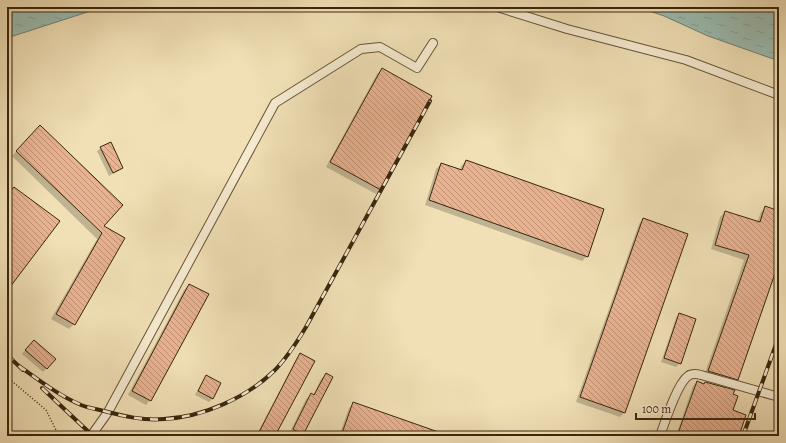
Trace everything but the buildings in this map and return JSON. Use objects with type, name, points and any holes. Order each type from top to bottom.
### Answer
[{"type":"lane","points":[[497,7],[568,29],[686,60],[779,95]]},
{"type":"lane","points":[[91,436],[108,412],[275,103],[361,49],[380,47],[417,68],[433,43]]},
{"type":"lane","points":[[660,436],[679,388],[688,376],[694,374],[779,397]]},
{"type":"path","points":[[7,377],[46,410],[59,436]]},
{"type":"water","points":[[7,7],[103,7],[7,38]]},
{"type":"water","points":[[638,7],[779,7],[779,61],[708,36],[664,16]]},
{"type":"railway","points":[[19,366],[41,382],[81,405],[141,419],[164,419],[194,414],[209,410],[237,398],[250,390],[263,381],[279,366],[306,327],[430,101]]},
{"type":"railway","points":[[743,436],[779,336]]},
{"type":"railway","points":[[7,355],[23,370]]},
{"type":"railway","points":[[42,388],[93,436]]}]
